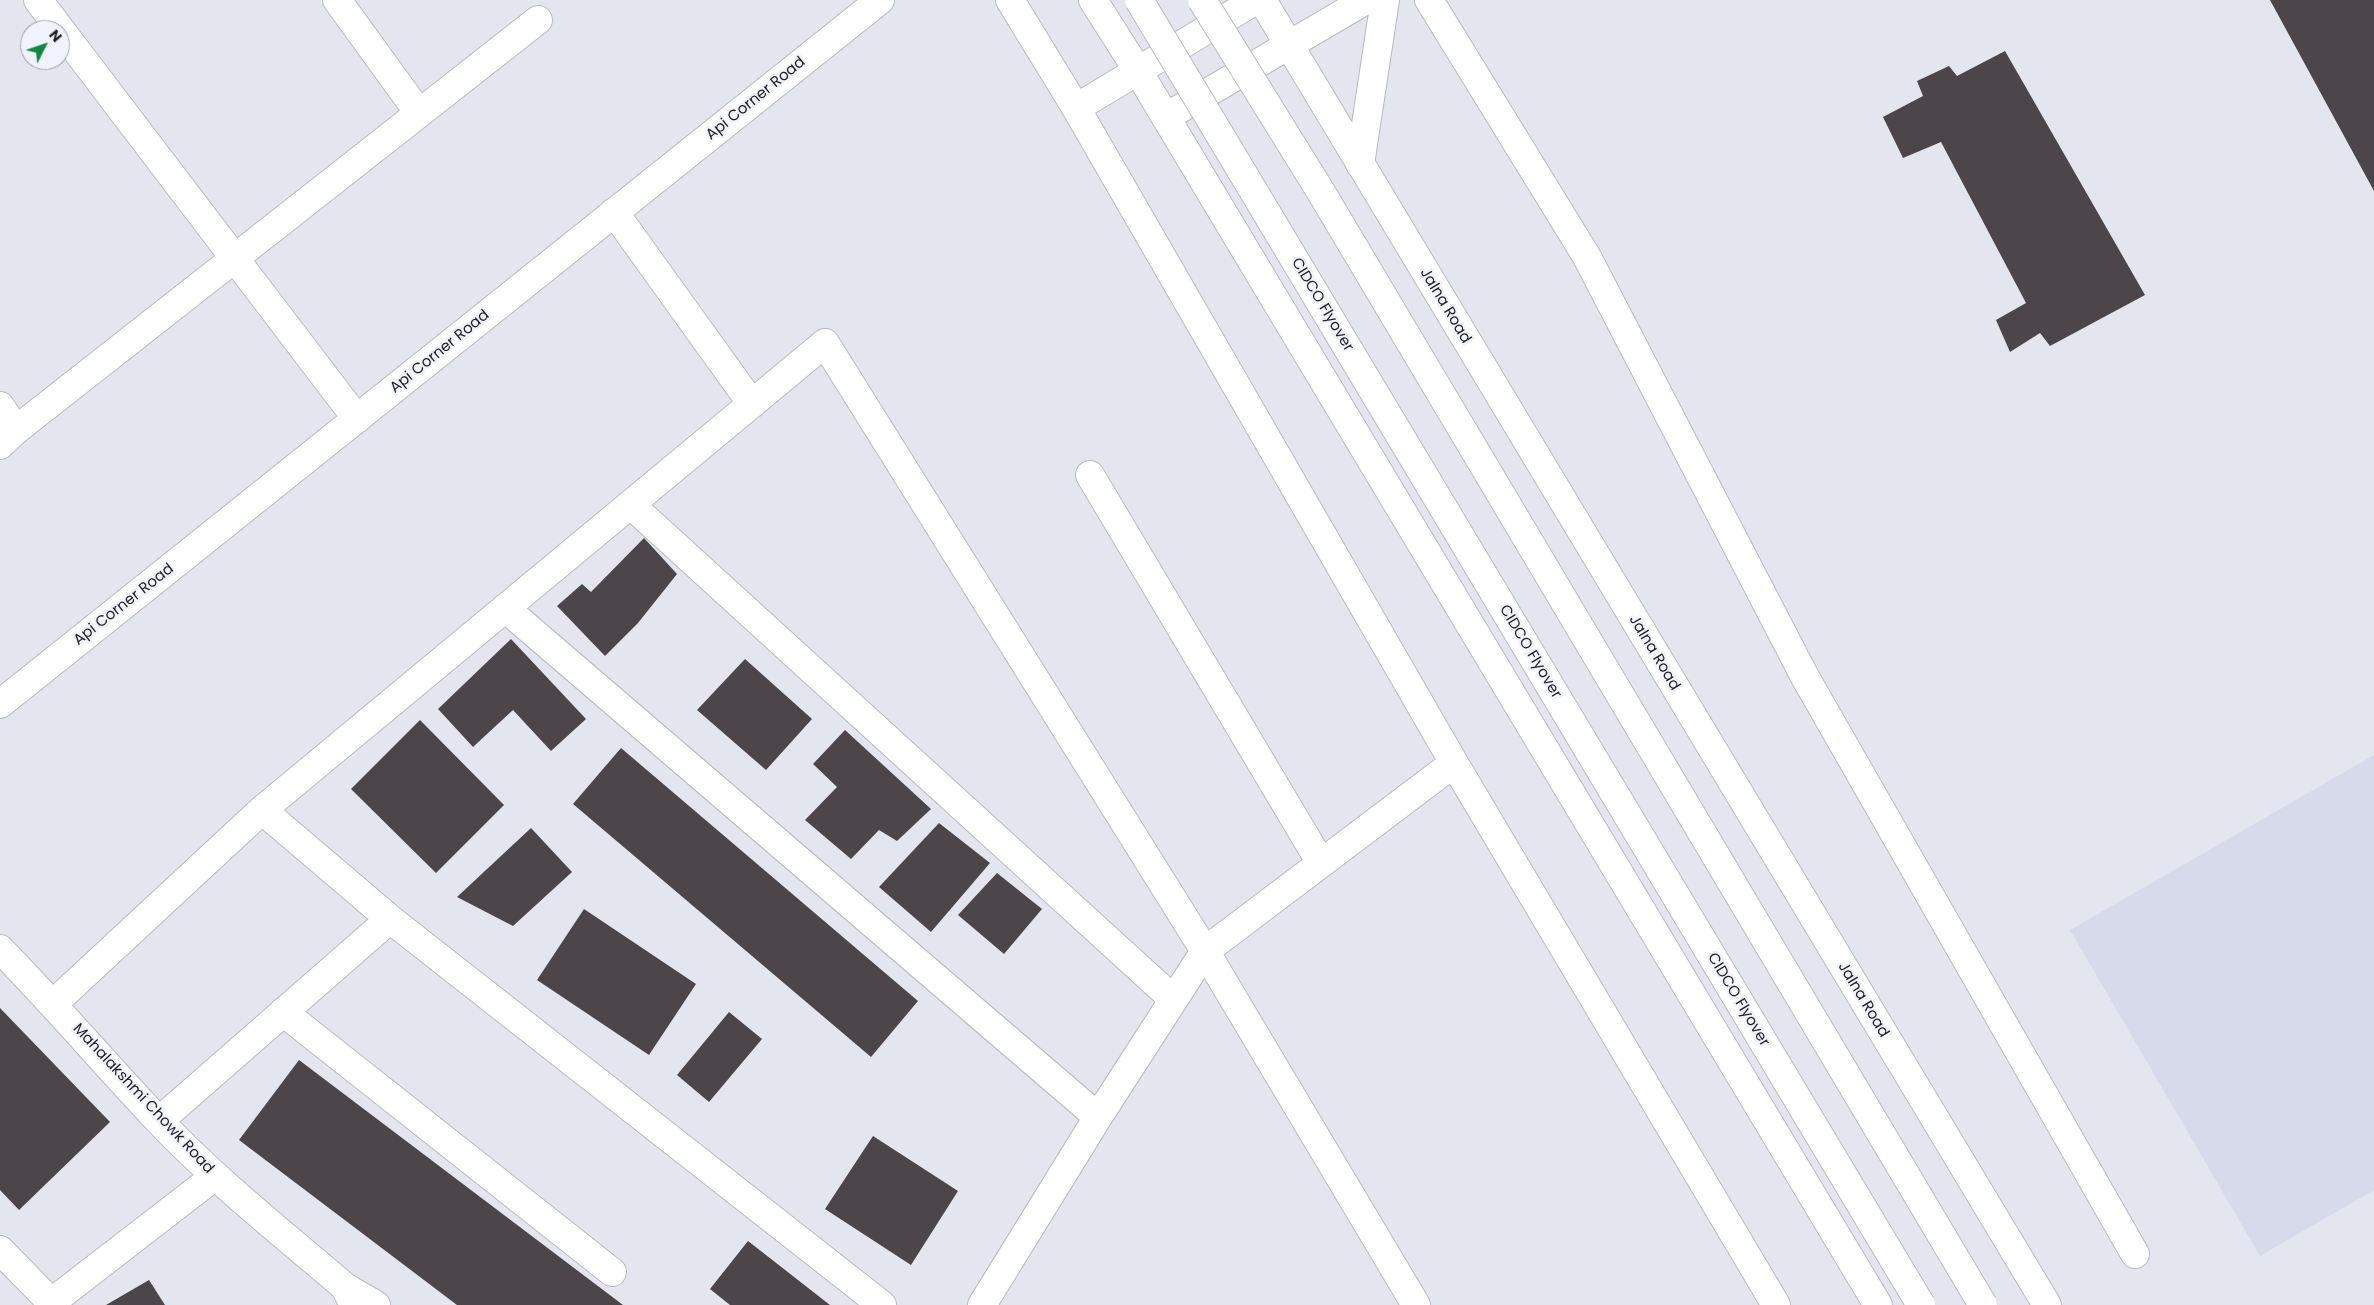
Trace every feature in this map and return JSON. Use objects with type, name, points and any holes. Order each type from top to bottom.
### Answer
[{"type":"main road","points":[[38,0],[357,419]]},
{"type":"main road","points":[[337,0],[419,113]]},
{"type":"main road","name":"Api Corner Road","points":[[4,692],[357,419],[880,0]]},
{"type":"main road","points":[[1010,0],[1076,108],[1454,763],[1776,1305]]},
{"type":"main road","points":[[1093,0],[1166,117],[1878,1305]]},
{"type":"main road","name":"CIDCO Flyover","points":[[1139,0],[1921,1305]]},
{"type":"main road","points":[[1202,0],[1320,192],[1983,1305]]},
{"type":"main road","points":[[1076,108],[1256,0]]},
{"type":"main road","name":"Jalna Road","points":[[1262,0],[2047,1305]]},
{"type":"main road","points":[[1166,117],[1366,0]]},
{"type":"main road","points":[[1360,164],[1386,0]]},
{"type":"main road","points":[[1429,0],[1587,257],[1805,678],[2135,1254]]},
{"type":"main road","points":[[0,406],[8,438],[538,20]]},
{"type":"main road","points":[[614,212],[752,404]]},
{"type":"main road","points":[[54,1003],[262,810],[825,343],[1205,951],[1416,1305]]},
{"type":"main road","points":[[1090,475],[1321,863]]},
{"type":"main road","points":[[631,505],[1173,999]]},
{"type":"main road","points":[[505,608],[1098,1117]]},
{"type":"main road","points":[[982,1305],[1098,1117],[1205,951],[1454,763]]},
{"type":"main road","points":[[262,810],[390,919],[882,1305]]},
{"type":"main road","points":[[159,1121],[390,919]]},
{"type":"main road","name":"Mahalakshmi Chowk Road","points":[[0,948],[54,1003],[159,1121],[215,1176],[349,1296],[376,1305]]},
{"type":"main road","points":[[283,1012],[612,1272]]},
{"type":"main road","points":[[0,1250],[50,1304],[215,1176]]},
{"type":"shaded area","points":[[2374,755],[2374,1190],[2260,1256],[2070,930]]},
{"type":"building","points":[[2270,0],[2374,0],[2374,191]]},
{"type":"building","points":[[2005,51],[2145,295],[2050,346],[2040,333],[2010,352],[1996,320],[2026,303],[1941,142],[1903,158],[1883,117],[1923,96],[1917,81],[1949,66],[1957,76]]},
{"type":"building","points":[[644,538],[677,574],[638,623],[605,656],[557,606],[582,584],[591,592]]},
{"type":"building","points":[[511,639],[586,719],[551,751],[513,710],[473,747],[438,709]]},
{"type":"building","points":[[745,659],[812,719],[766,770],[697,710]]},
{"type":"building","points":[[420,720],[504,805],[436,873],[351,789]]},
{"type":"building","points":[[845,730],[931,809],[897,841],[879,830],[851,859],[805,820],[837,787],[813,764]]},
{"type":"building","points":[[621,748],[918,1001],[871,1057],[573,804]]},
{"type":"building","points":[[939,823],[990,863],[931,932],[879,887]]},
{"type":"building","points":[[531,828],[572,872],[513,926],[457,897]]},
{"type":"building","points":[[997,873],[1042,909],[1004,954],[958,915]]},
{"type":"building","points":[[584,909],[696,984],[649,1055],[537,980]]},
{"type":"building","points":[[0,1008],[110,1122],[19,1210],[0,1190]]},
{"type":"building","points":[[729,1012],[762,1039],[709,1102],[677,1075]]},
{"type":"building","points":[[299,1060],[623,1305],[457,1305],[239,1140]]},
{"type":"building","points":[[873,1136],[958,1191],[911,1265],[825,1209]]},
{"type":"building","points":[[748,1241],[830,1305],[730,1305],[710,1289]]},
{"type":"building","points":[[149,1280],[165,1305],[106,1305]]}]
